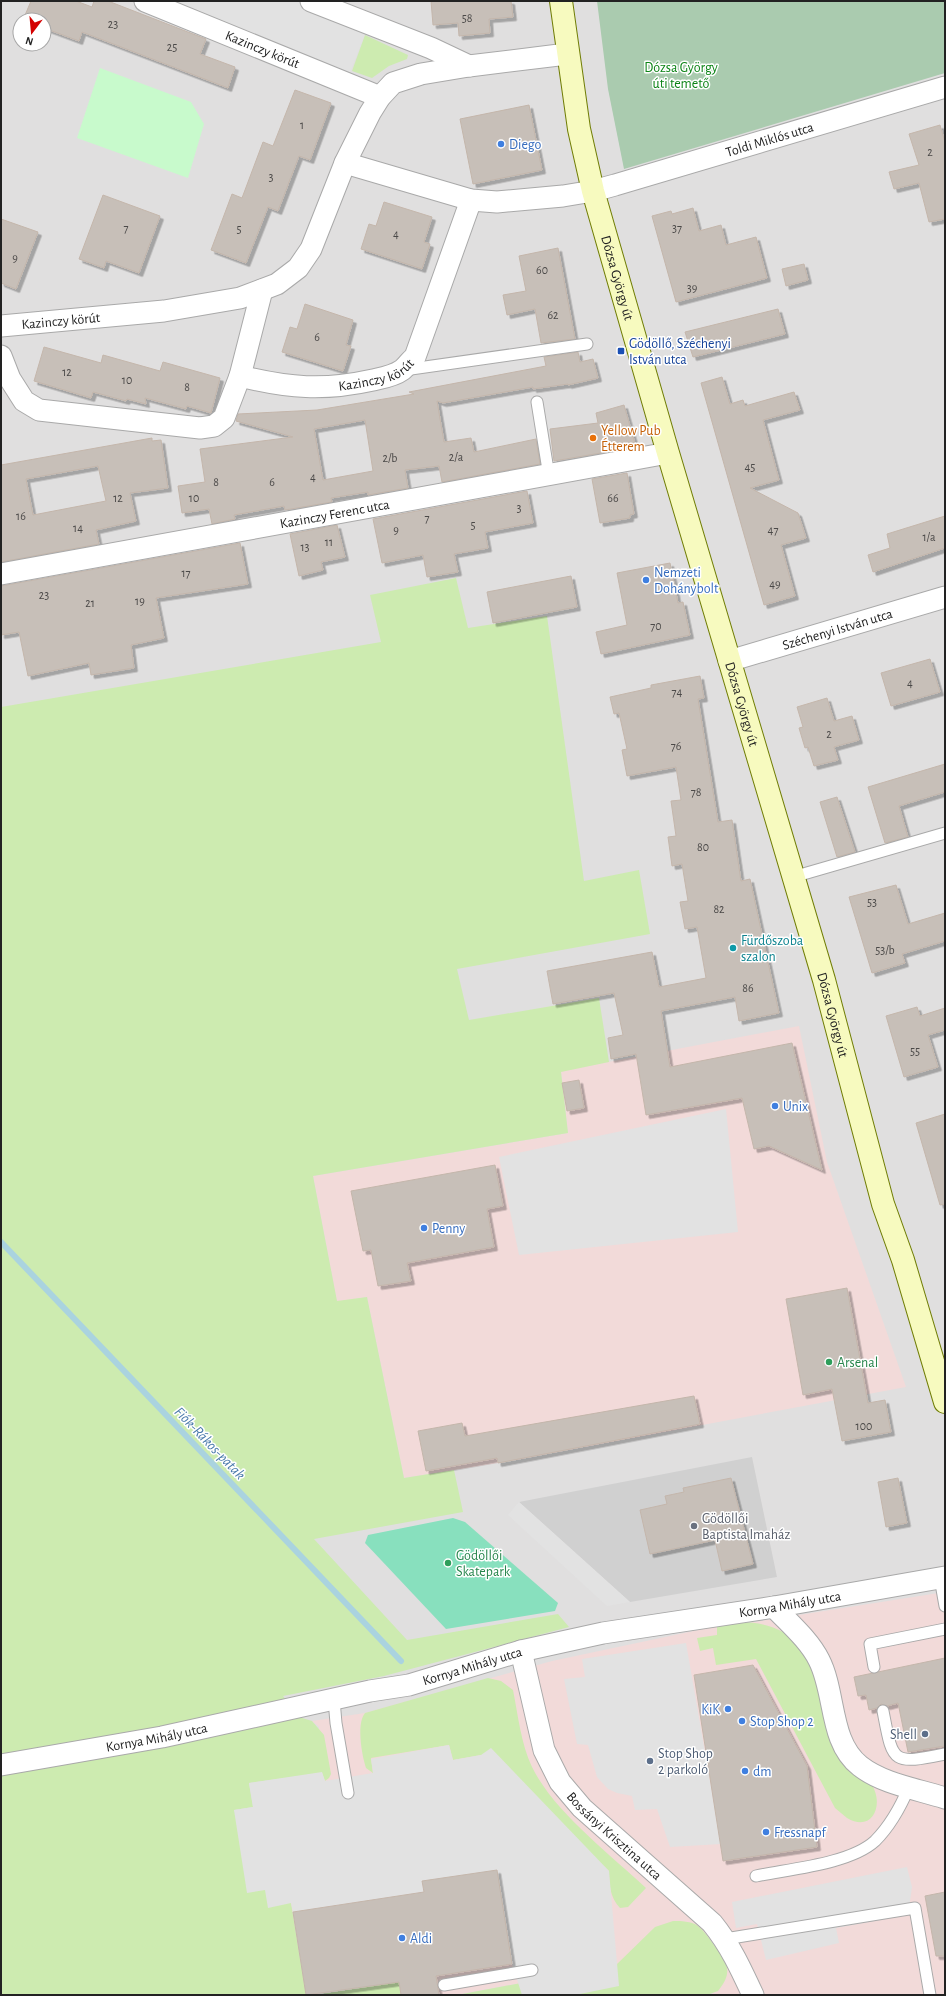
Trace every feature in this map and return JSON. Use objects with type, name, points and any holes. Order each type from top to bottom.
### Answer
[{"type":"main road","name":"Dózsa György út","points":[[561,1],[567,54],[579,129],[594,191],[668,453],[824,980],[883,1204],[902,1260],[945,1402]]},
{"type":"street","name":"Kazinczy körút","points":[[145,1],[380,97]]},
{"type":"street","points":[[311,1],[431,48],[469,66]]},
{"type":"street","name":"Kazinczy körút","points":[[1,326],[164,311],[240,298],[276,284],[298,268],[311,248],[345,163],[370,113],[380,97],[393,83],[421,74],[469,66],[567,54]]},
{"type":"street","name":"Toldi Miklós utca","points":[[594,191],[945,87]]},
{"type":"street","points":[[345,163],[471,200],[497,202],[594,191]]},
{"type":"street","name":"Kazinczy körút","points":[[240,376],[275,385],[303,388],[360,383],[387,377],[401,371],[414,357],[471,200]]},
{"type":"street","points":[[1,356],[10,378],[24,401],[39,410],[200,428],[214,426],[224,418],[240,376],[262,290]]},
{"type":"street","name":"Kazinczy Ferenc utca","points":[[1,574],[549,476],[668,453]]},
{"type":"street","name":"Széchenyi István utca","points":[[729,661],[945,597]]},
{"type":"street","name":"Kornya Mihály utca","points":[[1,1765],[162,1737],[370,1691],[409,1685],[521,1651],[603,1633],[774,1607],[942,1577]]},
{"type":"street","points":[[774,1607],[805,1640],[819,1660],[826,1679],[838,1730],[843,1743],[858,1765],[868,1772],[945,1798]]},
{"type":"street","name":"Bossányi Krisztina utca","points":[[521,1651],[544,1750],[560,1782],[582,1808],[712,1923],[725,1939],[753,1995]]},
{"type":"lane","points":[[401,371],[587,344]]},
{"type":"lane","points":[[536,402],[549,476]]},
{"type":"lane","points":[[793,878],[945,833]]},
{"type":"lane","points":[[942,1577],[945,1606]]},
{"type":"lane","points":[[874,1667],[870,1644],[945,1629]]},
{"type":"lane","points":[[334,1700],[336,1723],[348,1793]]},
{"type":"lane","points":[[883,1711],[889,1744],[894,1753],[903,1760],[912,1761],[945,1754]]},
{"type":"lane","points":[[756,1876],[826,1862],[850,1856],[863,1850],[883,1833],[903,1801],[909,1787]]},
{"type":"lane","points":[[725,1939],[915,1908],[930,1995]]},
{"type":"lane","points":[[444,1985],[532,1970]]},
{"type":"shaded area","points":[[1,1],[945,1],[945,1995],[1,1995]]},
{"type":"shaded area","points":[[145,1],[311,1],[369,24],[346,83]]},
{"type":"shaded area","points":[[799,1026],[827,1162],[906,1387],[498,1463],[404,1478],[367,1297],[337,1302],[313,1176],[568,1133],[561,1071]]},
{"type":"shaded area","points":[[726,1109],[738,1232],[519,1255],[499,1157]]},
{"type":"shaded area","points":[[752,1457],[777,1577],[630,1602],[519,1502]]},
{"type":"shaded area","points":[[519,1502],[630,1602],[607,1606],[508,1515]]},
{"type":"shaded area","points":[[945,1592],[945,1995],[707,1995],[712,1994],[726,1961],[710,1939],[697,1926],[616,1965],[457,1995],[401,1995],[399,1982],[306,1995],[291,1903],[319,1727],[312,1721],[365,1713],[552,1661],[717,1626],[754,1622]]},
{"type":"shaded area","name":"Stop Shop 2 parkoló","points":[[686,1643],[721,1844],[670,1847],[657,1809],[635,1810],[632,1796],[617,1793],[608,1789],[597,1777],[588,1745],[577,1744],[564,1679],[585,1677],[582,1659]]},
{"type":"shaded area","points":[[449,1745],[453,1760],[481,1755],[491,1748],[609,1871],[619,1986],[575,1995],[522,1995],[512,1964],[496,1870],[424,1892],[293,1912],[291,1903],[268,1908],[265,1890],[247,1893],[234,1810],[253,1807],[249,1783],[322,1772],[325,1781],[373,1773],[371,1759]]},
{"type":"shaded area","points":[[907,1867],[912,1887],[908,1915],[836,1928],[839,1943],[766,1960],[757,1924],[736,1928],[732,1902]]},
{"type":"green space","name":"Dózsa György úti temető","points":[[597,1],[945,1],[945,73],[624,169],[608,89]]},
{"type":"green space","points":[[365,35],[408,55],[407,59],[389,66],[372,78],[352,71]]},
{"type":"green space","points":[[100,68],[191,102],[204,124],[188,178],[77,138]]},
{"type":"green space","points":[[456,578],[468,628],[547,616],[584,881],[639,870],[650,934],[457,969],[469,1020],[599,998],[609,1062],[561,1072],[568,1133],[313,1176],[337,1301],[367,1297],[404,1478],[454,1470],[463,1512],[314,1539],[407,1640],[558,1614],[569,1627],[384,1676],[283,1696],[299,1717],[312,1721],[324,1735],[331,1774],[325,1781],[322,1773],[249,1783],[253,1807],[234,1810],[265,1890],[291,1903],[306,1995],[1,1995],[1,707],[381,642],[370,595]]},
{"type":"green space","name":"Gödöllői Skatepark","points":[[453,1518],[465,1522],[558,1603],[555,1611],[446,1629],[365,1543],[368,1535]]},
{"type":"green space","points":[[741,1622],[767,1625],[775,1628],[790,1636],[804,1647],[874,1789],[877,1797],[877,1806],[870,1819],[864,1822],[856,1822],[847,1818],[835,1808],[756,1659],[716,1665],[713,1648],[700,1651],[697,1638],[717,1635],[717,1626]]},
{"type":"green space","points":[[488,1678],[501,1681],[513,1690],[520,1729],[528,1758],[542,1784],[554,1800],[584,1832],[646,1888],[628,1907],[620,1908],[614,1900],[610,1886],[609,1871],[481,1755],[453,1760],[449,1745],[371,1758],[373,1773],[366,1768],[360,1732],[362,1718],[365,1713]]},
{"type":"green space","points":[[673,1921],[689,1922],[698,1926],[722,1957],[727,1967],[727,1973],[723,1984],[718,1991],[707,1995],[457,1995],[616,1965],[655,1927]]},
{"type":"green space","points":[[399,1982],[401,1995],[315,1995]]},
{"type":"building","points":[[31,1],[76,1],[92,7],[94,1],[108,1],[206,39],[200,54],[235,67],[228,88],[82,32],[79,41],[52,31],[52,12],[26,12]]},
{"type":"building","points":[[431,1],[511,1],[513,17],[489,19],[490,33],[459,36],[458,23],[433,25]]},
{"type":"building","points":[[295,90],[331,103],[310,160],[299,156],[278,211],[268,207],[246,263],[211,250],[232,194],[242,198],[263,142],[273,146]]},
{"type":"building","name":"Diego","points":[[529,105],[542,170],[473,184],[460,119]]},
{"type":"building","points":[[940,125],[945,142],[945,219],[929,222],[919,183],[894,189],[889,172],[919,165],[909,134]]},
{"type":"building","points":[[103,195],[160,216],[139,273],[106,261],[104,268],[79,259]]},
{"type":"building","points":[[384,202],[432,217],[424,242],[430,244],[422,269],[361,249],[369,224],[376,226]]},
{"type":"building","points":[[693,208],[699,231],[721,225],[726,245],[756,237],[767,278],[676,302],[652,216],[671,211],[672,214]]},
{"type":"building","points":[[1,219],[38,232],[16,289],[1,283]]},
{"type":"building","points":[[558,248],[575,339],[541,343],[535,309],[507,315],[503,295],[526,291],[519,256]]},
{"type":"building","points":[[804,264],[808,280],[786,286],[782,269]]},
{"type":"building","points":[[305,304],[353,320],[346,345],[351,346],[343,371],[282,352],[290,327],[297,329]]},
{"type":"building","points":[[778,309],[785,334],[693,357],[685,332]]},
{"type":"building","points":[[44,347],[101,363],[103,355],[160,371],[163,362],[220,378],[211,413],[187,406],[186,409],[145,398],[146,404],[127,399],[126,401],[93,392],[91,398],[34,381]]},
{"type":"building","points":[[578,352],[580,362],[593,359],[598,378],[568,385],[533,389],[533,387],[443,403],[437,401],[444,442],[471,438],[474,452],[536,439],[540,464],[442,482],[439,466],[405,470],[408,488],[368,495],[368,492],[331,498],[332,502],[285,510],[284,506],[234,515],[235,519],[212,524],[209,509],[182,513],[178,486],[205,482],[200,449],[293,437],[236,421],[238,414],[317,410],[414,394],[409,392],[546,366],[544,357]],"holes":[[[365,420],[373,471],[323,480],[314,429]]]},
{"type":"building","points":[[722,377],[730,404],[743,400],[745,406],[794,392],[800,410],[763,420],[779,480],[750,488],[798,513],[806,538],[781,545],[795,596],[764,605],[701,383]]},
{"type":"building","name":"Yellow Pub Étterem","points":[[624,405],[636,447],[554,461],[550,429],[598,423],[596,413]]},
{"type":"building","points":[[152,438],[152,441],[161,440],[168,488],[130,493],[136,521],[96,530],[99,544],[1,562],[1,465]],"holes":[[[98,466],[106,501],[33,515],[26,479]]]},
{"type":"building","points":[[627,473],[634,514],[630,515],[630,518],[600,523],[592,479]]},
{"type":"building","points":[[527,491],[533,523],[485,532],[488,548],[454,554],[458,572],[427,577],[423,555],[382,563],[373,519]]},
{"type":"building","points":[[945,516],[945,548],[873,572],[868,555],[890,548],[887,534]]},
{"type":"building","points":[[337,525],[345,557],[321,562],[323,570],[299,576],[290,534]]},
{"type":"building","points":[[240,543],[248,584],[156,598],[164,638],[131,645],[134,668],[91,675],[89,663],[28,676],[19,632],[1,635],[1,586]]},
{"type":"building","points":[[670,563],[678,603],[683,602],[690,635],[601,654],[596,632],[627,625],[617,573]]},
{"type":"building","points":[[571,576],[577,607],[493,623],[487,592]]},
{"type":"building","points":[[930,659],[940,692],[891,706],[881,673]]},
{"type":"building","points":[[700,676],[704,698],[698,699],[718,822],[732,820],[741,881],[750,879],[779,1013],[739,1021],[735,997],[661,1011],[670,1067],[792,1043],[822,1170],[769,1146],[754,1149],[742,1098],[646,1115],[636,1054],[611,1059],[608,1038],[623,1035],[614,993],[553,1004],[547,971],[652,952],[659,987],[706,978],[697,927],[685,929],[680,902],[688,901],[682,864],[672,866],[668,837],[676,836],[671,801],[681,800],[676,767],[627,776],[622,750],[627,749],[619,713],[614,714],[610,697],[651,688],[651,685]]},
{"type":"building","points":[[827,698],[834,721],[852,716],[859,740],[834,747],[838,760],[814,766],[808,747],[805,748],[799,728],[803,727],[797,707]]},
{"type":"building","points":[[945,764],[945,792],[899,806],[908,837],[885,843],[868,787]]},
{"type":"building","points":[[837,797],[855,852],[837,857],[820,802]]},
{"type":"building","points":[[896,885],[908,924],[945,913],[945,941],[902,954],[905,963],[872,973],[849,897]]},
{"type":"building","points":[[917,1007],[920,1016],[945,1008],[945,1030],[928,1035],[938,1067],[904,1077],[886,1016]]},
{"type":"building","points":[[579,1080],[584,1108],[567,1111],[562,1083]]},
{"type":"building","points":[[945,1114],[945,1204],[940,1205],[916,1123]]},
{"type":"building","name":"Penny","points":[[495,1165],[503,1206],[487,1209],[494,1247],[407,1263],[411,1281],[378,1286],[371,1250],[363,1251],[351,1191]]},
{"type":"building","name":"Arsenal","points":[[847,1288],[868,1403],[885,1400],[891,1432],[842,1441],[832,1389],[803,1395],[786,1299]]},
{"type":"building","points":[[694,1396],[700,1424],[498,1463],[497,1458],[426,1471],[418,1431],[462,1423],[465,1436]]},
{"type":"building","name":"Gödöllői Baptista Imaház","points":[[731,1478],[753,1564],[722,1571],[715,1540],[650,1554],[640,1510],[667,1504],[665,1496],[684,1492],[683,1488]]},
{"type":"building","points":[[898,1478],[907,1523],[886,1527],[878,1482]]},
{"type":"building","points":[[945,1658],[945,1746],[908,1752],[898,1703],[887,1706],[881,1704],[877,1708],[869,1710],[866,1695],[858,1696],[854,1677]]},
{"type":"building","name":"Stop Shop 2","points":[[753,1665],[807,1766],[817,1847],[723,1861],[694,1675]]},
{"type":"building","name":"Aldi","points":[[497,1870],[512,1964],[436,1976],[439,1995],[401,1995],[399,1982],[306,1995],[293,1912],[424,1892],[422,1881]]},
{"type":"building","points":[[945,1892],[945,1956],[936,1956],[925,1896]]},
{"type":"waterway","name":"Fiók-Rákos-patak","points":[[1,1242],[401,1661]]},
{"type":"place","name":"Diego","points":[[501,144]]},
{"type":"place","name":"Gödöllő, Széchenyi István utca","points":[[621,351]]},
{"type":"place","name":"Yellow Pub Étterem","points":[[593,438]]},
{"type":"place","name":"Nemzeti Dohánybolt","points":[[646,580]]},
{"type":"place","name":"Fürdőszoba szalon","points":[[733,948]]},
{"type":"place","name":"Unix","points":[[775,1106]]},
{"type":"place","name":"Penny","points":[[424,1228]]},
{"type":"place","name":"Arsenal","points":[[829,1362]]},
{"type":"place","name":"Gödöllői Baptista Imaház","points":[[694,1526]]},
{"type":"place","name":"Gödöllői Skatepark","points":[[448,1563]]},
{"type":"place","name":"KiK","points":[[728,1709]]},
{"type":"place","name":"Stop Shop 2","points":[[742,1721]]},
{"type":"place","name":"Shell","points":[[925,1734]]},
{"type":"place","name":"Stop Shop 2 parkoló","points":[[650,1761]]},
{"type":"place","name":"dm","points":[[745,1771]]},
{"type":"place","name":"Fressnapf","points":[[766,1832]]},
{"type":"place","name":"Aldi","points":[[402,1938]]}]
